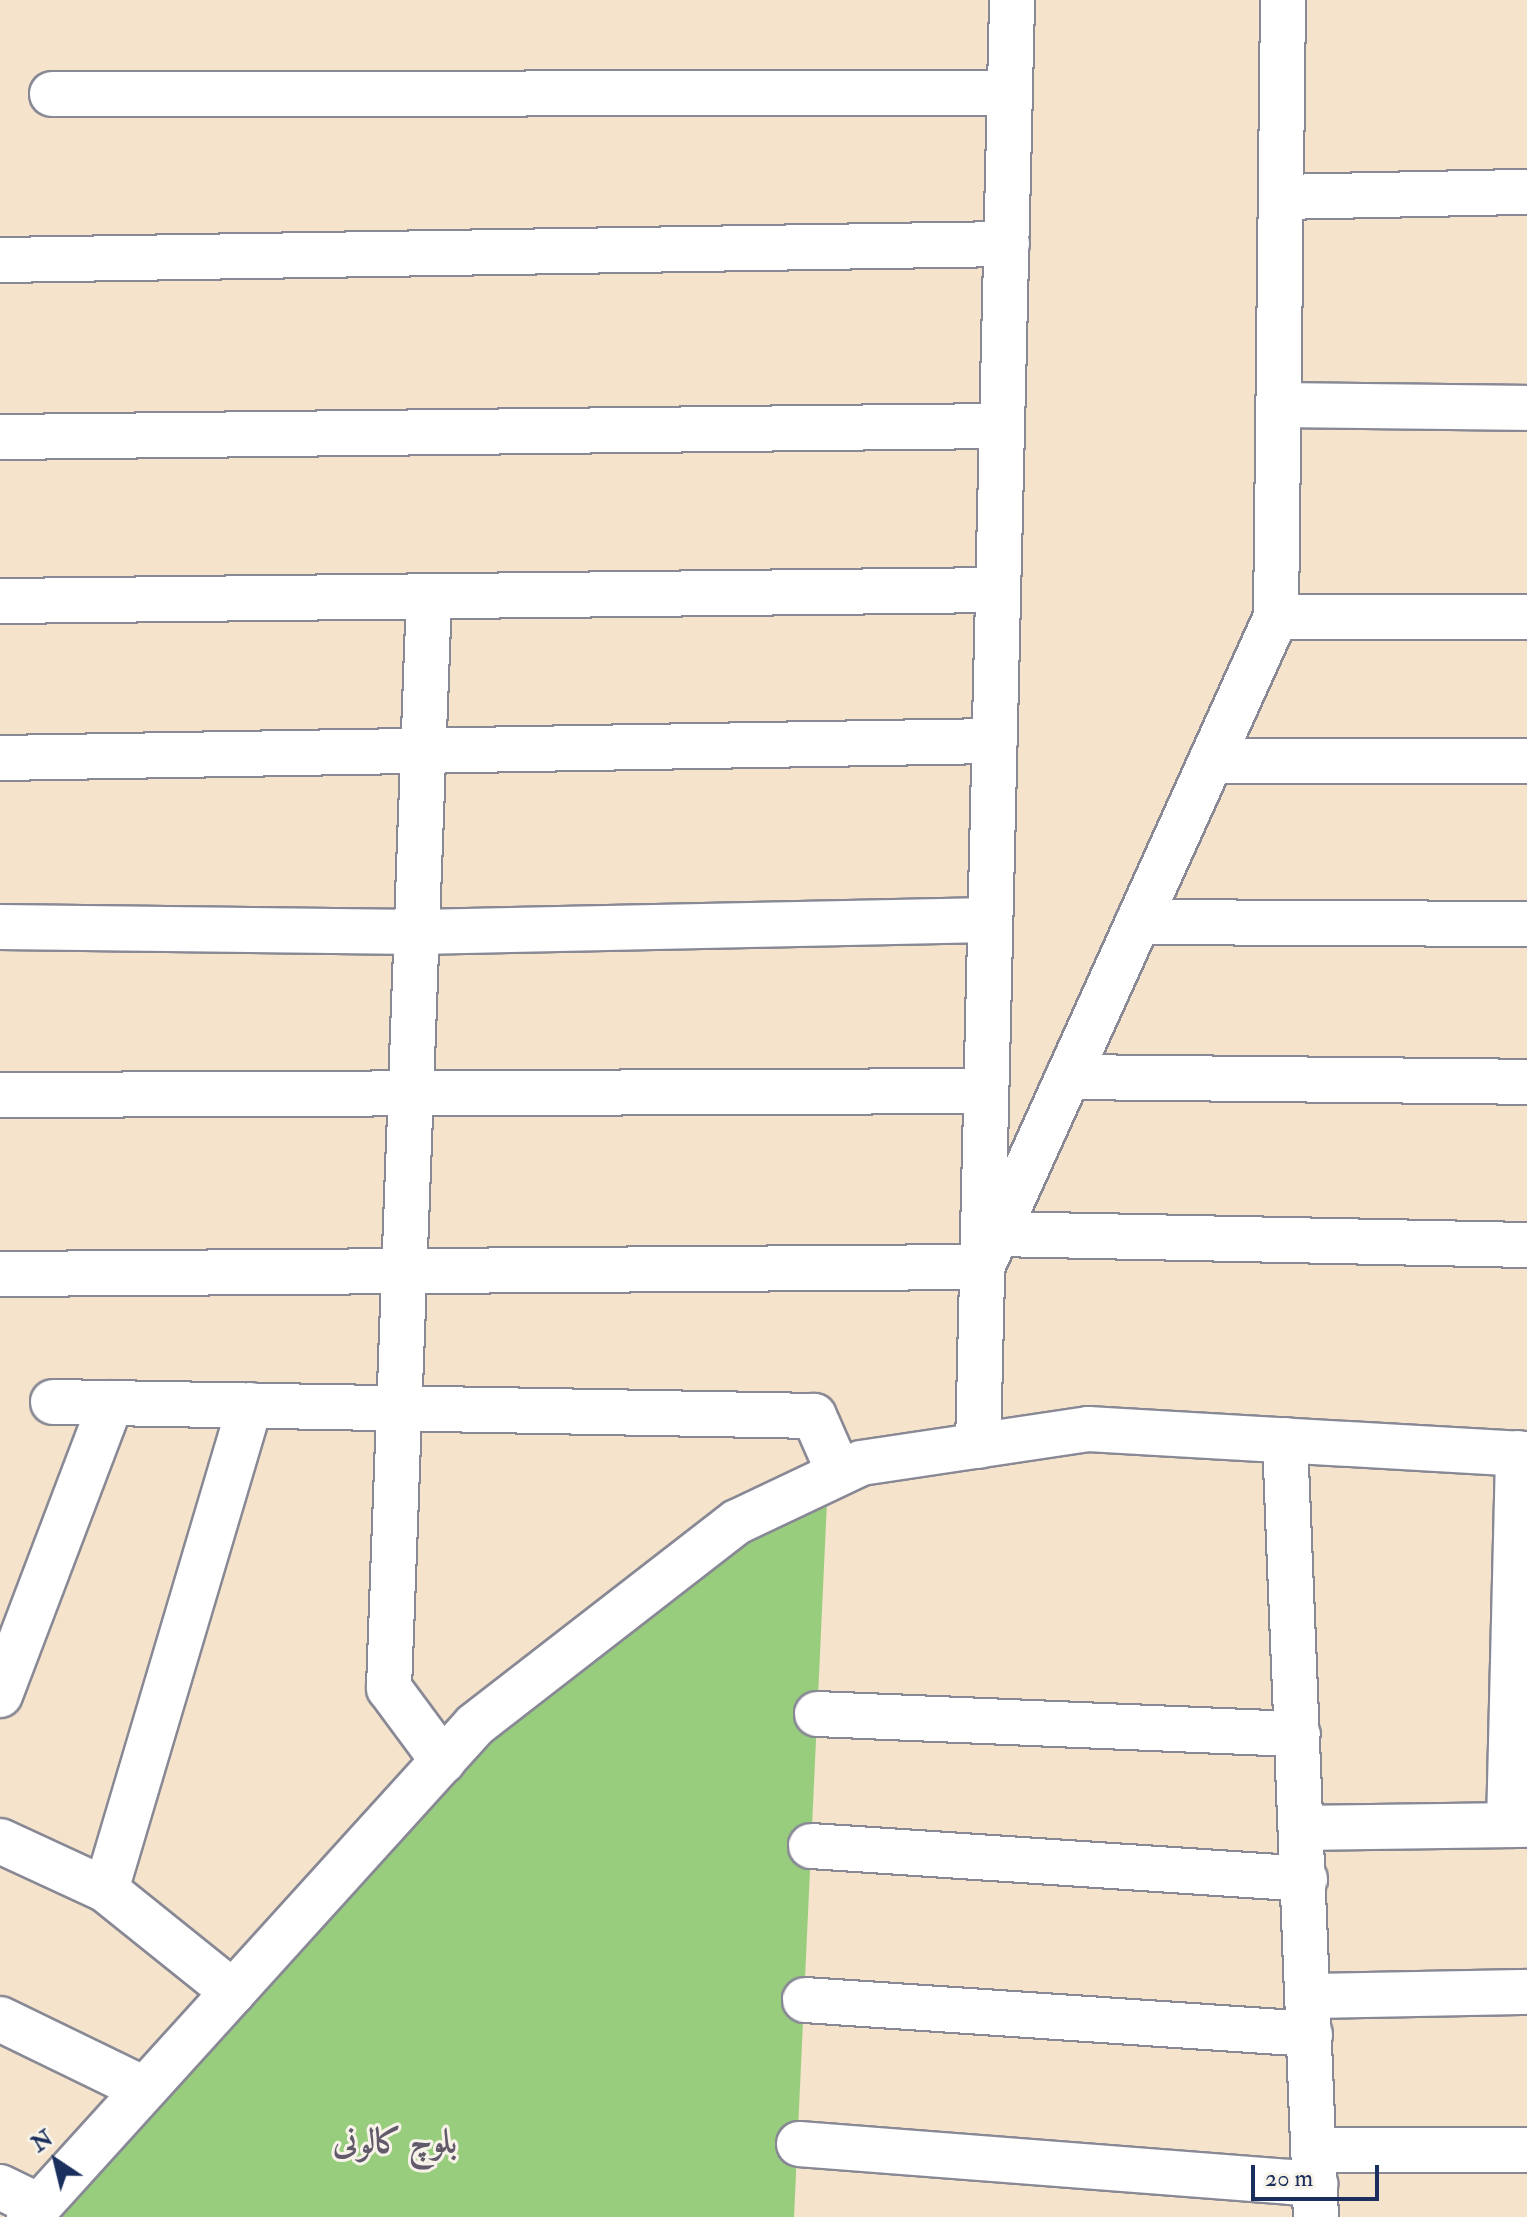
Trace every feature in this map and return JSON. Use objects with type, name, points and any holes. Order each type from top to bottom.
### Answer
[{"type":"street","points":[[978,1446],[990,1251],[986,1091],[1012,0]]},
{"type":"street","points":[[990,1251],[1276,617],[1283,0]]},
{"type":"street","points":[[52,94],[1010,93]]},
{"type":"street","points":[[1281,197],[1527,192]]},
{"type":"street","points":[[0,260],[1007,244]]},
{"type":"street","points":[[1279,405],[1527,408]]},
{"type":"street","points":[[0,437],[1002,426]]},
{"type":"street","points":[[0,601],[998,590]]},
{"type":"street","points":[[429,596],[389,1688],[443,1761]]},
{"type":"street","points":[[1276,617],[1527,617]]},
{"type":"street","points":[[0,758],[995,741]]},
{"type":"street","points":[[1211,761],[1527,761]]},
{"type":"street","points":[[0,927],[417,932],[990,920]]},
{"type":"street","points":[[1138,922],[1527,924]]},
{"type":"street","points":[[1068,1077],[1527,1082]]},
{"type":"street","points":[[0,1095],[411,1097],[986,1091]]},
{"type":"street","points":[[0,1274],[405,1271],[990,1251],[1527,1245]]},
{"type":"street","points":[[53,1402],[814,1416],[839,1473]]},
{"type":"street","points":[[0,1695],[111,1403]]},
{"type":"street","points":[[106,1890],[250,1405]]},
{"type":"street","points":[[0,2187],[34,2211],[142,2088],[475,1725],[737,1522],[861,1463],[1088,1429],[1522,1454],[1518,1825],[1303,1828]]},
{"type":"street","points":[[1285,1440],[1315,2184]]},
{"type":"street","points":[[817,1714],[1298,1734]]},
{"type":"street","points":[[0,1841],[106,1890],[233,1992]]},
{"type":"street","points":[[811,1846],[1305,1879]]},
{"type":"street","points":[[805,2000],[1310,2015],[1527,1992]]},
{"type":"street","points":[[0,2019],[142,2088]]},
{"type":"street","points":[[799,2144],[1315,2184],[1527,2150]]},
{"type":"green space","points":[[828,1480],[794,2217],[30,2217],[477,1724]]},
{"type":"district","name":"بلوچ کالونی","points":[[395,2142]]}]
